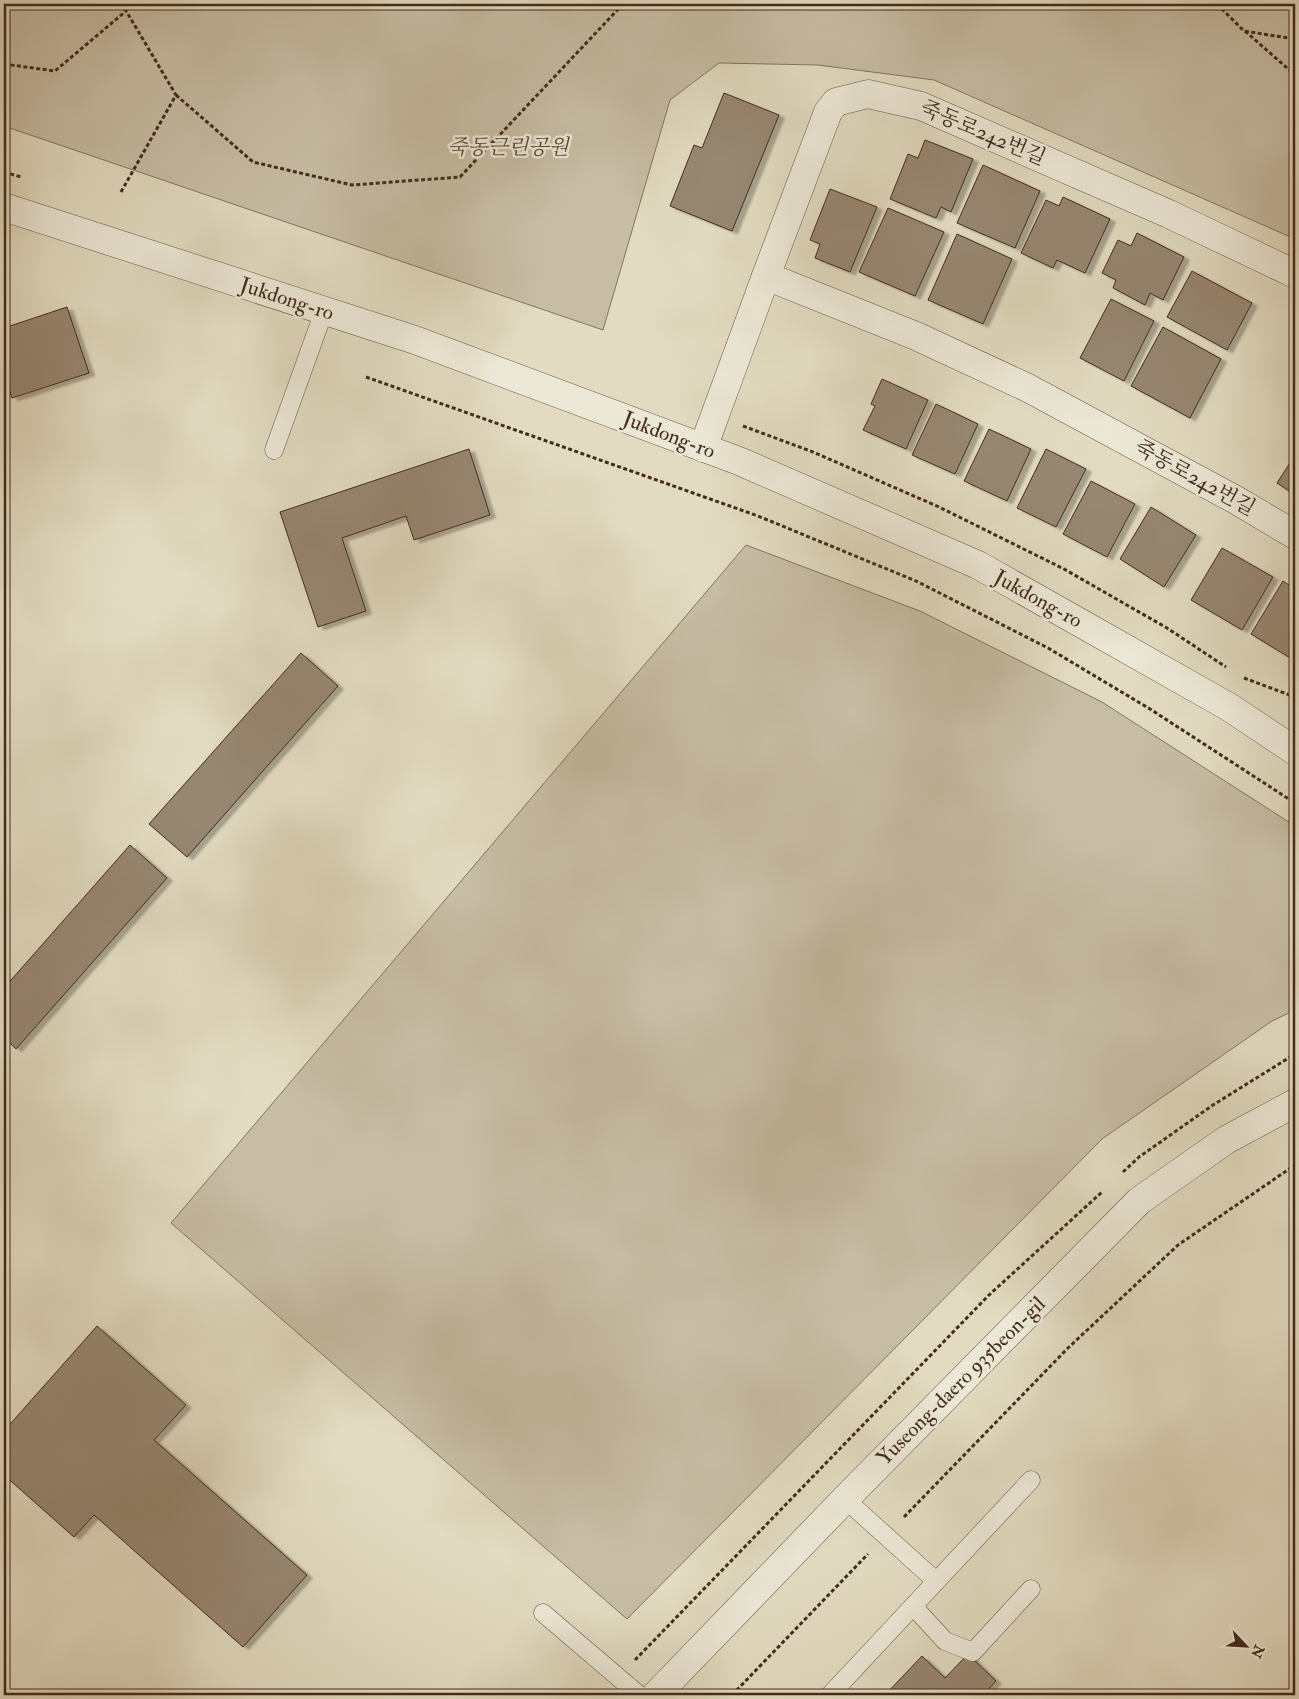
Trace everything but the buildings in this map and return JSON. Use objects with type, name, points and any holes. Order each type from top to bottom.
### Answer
[{"type":"street","name":"죽동로242번길","points":[[703,448],[828,112],[836,102],[868,94],[921,106],[1169,214],[1295,274]]},
{"type":"street","name":"Jukdong-ro","points":[[4,207],[415,340],[739,462],[978,565],[1228,707],[1295,750]]},
{"type":"street","name":"죽동로242번길","points":[[766,276],[916,336],[1028,388],[1236,500],[1295,535]]},
{"type":"street","name":"Yuseong-daero 935beon-gil","points":[[656,1695],[845,1499],[1140,1201],[1226,1140],[1295,1103]]},
{"type":"lane","points":[[274,450],[324,310]]},
{"type":"lane","points":[[830,1695],[1031,1480]]},
{"type":"lane","points":[[845,1499],[936,1581]]},
{"type":"lane","points":[[913,1606],[945,1640],[973,1652],[1032,1590]]},
{"type":"lane","points":[[543,1613],[639,1695]]},
{"type":"path","points":[[122,4],[176,95],[253,162],[352,185],[460,177],[623,4]]},
{"type":"path","points":[[1218,4],[1244,31],[1295,75]]},
{"type":"path","points":[[4,64],[55,71],[126,11]]},
{"type":"path","points":[[1244,31],[1295,39]]},
{"type":"path","points":[[121,192],[176,95]]},
{"type":"path","points":[[366,377],[758,516],[916,582],[1048,648],[1150,709],[1295,803]]},
{"type":"path","points":[[901,1520],[1068,1348],[1178,1245],[1295,1164]]},
{"type":"path","points":[[732,1695],[873,1548]]},
{"type":"green space","name":"죽동근린공원","points":[[4,4],[1295,4],[1295,239],[934,80],[818,65],[719,63],[670,100],[603,330],[4,126]]},
{"type":"green space","points":[[746,545],[920,611],[1102,702],[1295,826],[1295,1010],[1272,1021],[1102,1139],[627,1619],[171,1223]]}]
